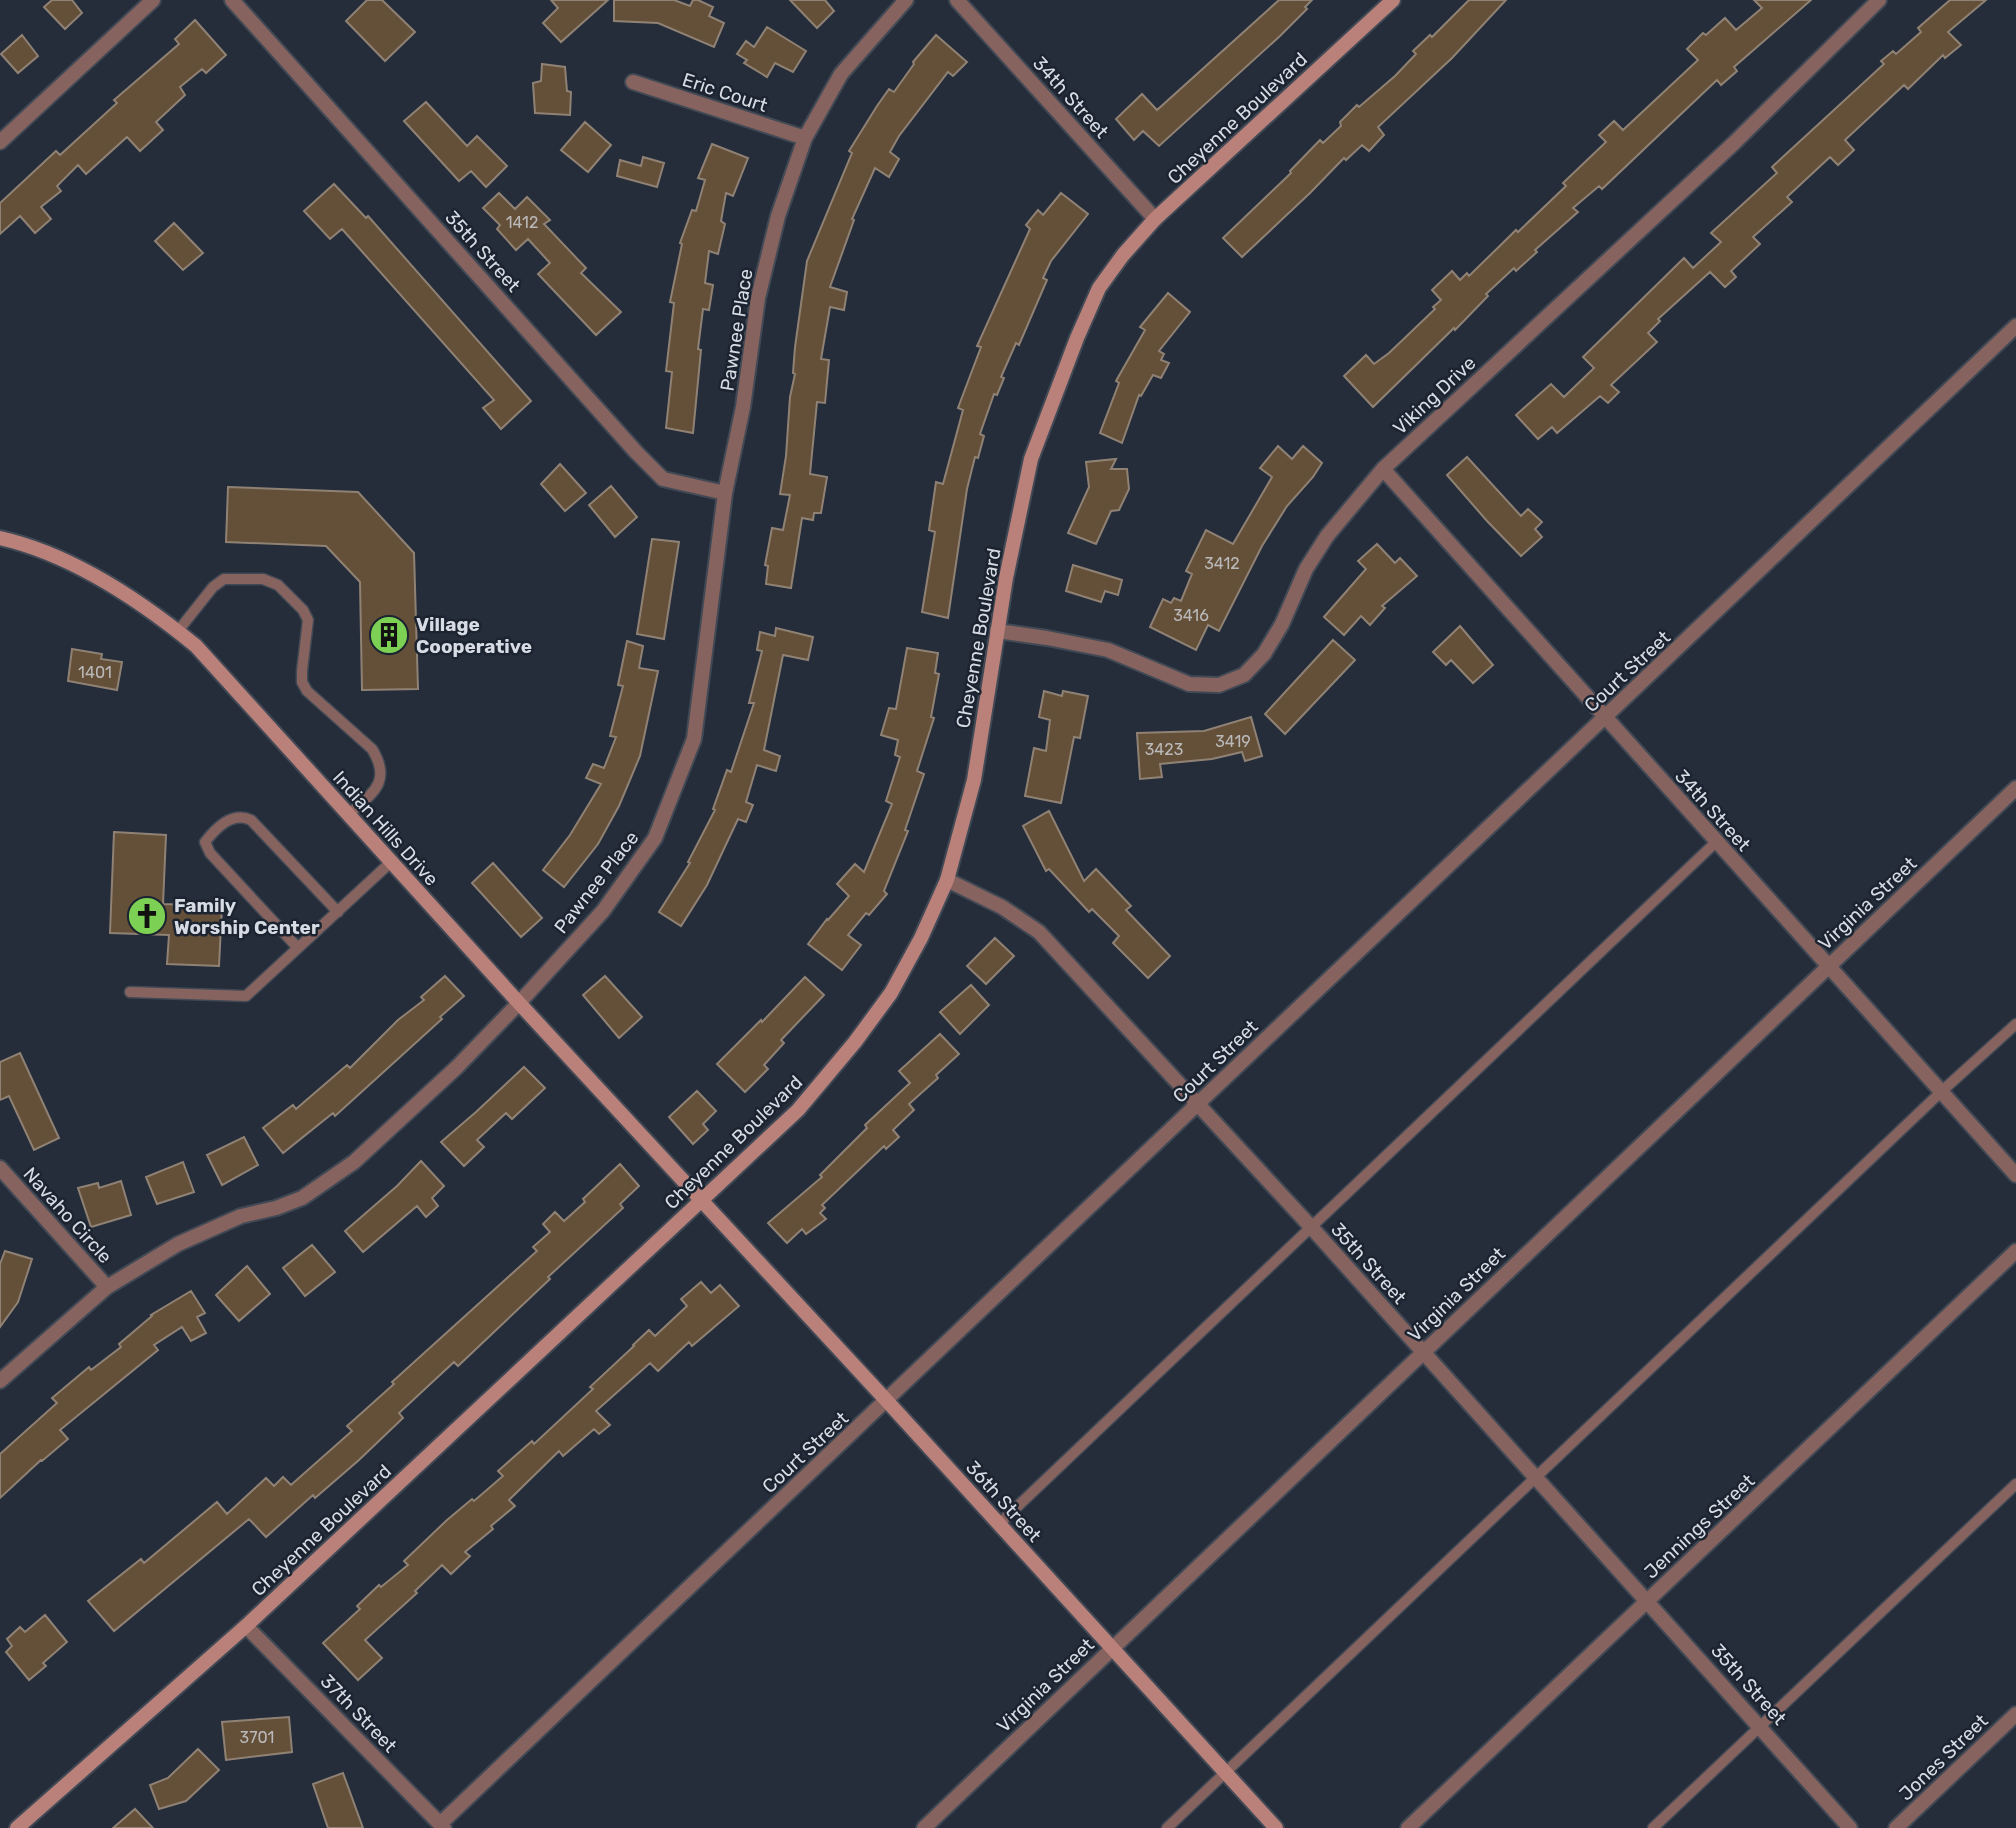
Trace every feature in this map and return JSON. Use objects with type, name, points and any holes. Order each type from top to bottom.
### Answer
[{"type":"street","points":[[0,142],[153,0]]},
{"type":"street","name":"35th Street","points":[[232,0],[663,479],[726,493]]},
{"type":"street","name":"Pawnee Place","points":[[0,1381],[107,1287],[178,1244],[241,1216],[276,1208],[302,1198],[354,1162],[457,1067],[519,1003],[603,912],[654,838],[694,739],[726,493],[743,407],[758,298],[778,216],[805,138],[841,74],[906,0]]},
{"type":"street","name":"34th Street","points":[[957,0],[1155,219]]},
{"type":"street","name":"Cheyenne Boulevard","points":[[17,1828],[246,1626],[798,1110],[855,1042],[891,993],[921,938],[947,880],[974,780],[1006,578],[1031,459],[1099,288],[1123,255],[1155,219],[1394,0]]},
{"type":"street","name":"Viking Drive","points":[[997,631],[1108,650],[1189,684],[1220,685],[1244,675],[1264,654],[1282,624],[1306,569],[1327,536],[1383,469],[1723,154],[1879,0]]},
{"type":"street","name":"Eric Court","points":[[633,82],[805,138]]},
{"type":"street","name":"Court Street","points":[[442,1826],[2016,326]]},
{"type":"street","name":"34th Street","points":[[1383,469],[2016,1175]]},
{"type":"street","name":"Indian Hills Drive","points":[[0,538],[48,553],[91,573],[196,646],[519,1003],[702,1200]]},
{"type":"street","name":"Virginia Street","points":[[924,1828],[2016,788]]},
{"type":"street","name":"35th Street","points":[[947,880],[1002,907],[1039,932],[1312,1228],[1850,1828]]},
{"type":"street","name":"Navaho Circle","points":[[0,1168],[107,1287]]},
{"type":"street","name":"36th Street","points":[[702,1200],[1276,1828]]},
{"type":"street","name":"Jennings Street","points":[[1408,1828],[2016,1251]]},
{"type":"street","name":"37th Street","points":[[246,1626],[442,1826]]},
{"type":"street","name":"Jones Street","points":[[1896,1828],[2016,1714]]},
{"type":"lane","points":[[178,631],[212,587],[224,579],[262,579],[278,586],[303,610],[308,620],[302,682],[307,691],[372,749],[376,756],[380,777],[378,788],[348,815]]},
{"type":"lane","points":[[298,948],[206,849],[205,842],[231,818],[243,816],[257,825],[338,912]]},
{"type":"lane","points":[[999,1524],[1716,842]]},
{"type":"lane","points":[[130,992],[246,996],[391,862]]},
{"type":"lane","points":[[1167,1828],[1942,1091],[2016,1024]]},
{"type":"lane","points":[[1653,1828],[2016,1484]]},
{"type":"building","points":[[52,0],[72,0],[82,13],[65,29],[44,7]]},
{"type":"building","points":[[367,0],[382,0],[415,32],[385,61],[346,21]]},
{"type":"building","points":[[551,0],[608,0],[561,42],[543,23],[558,8]]},
{"type":"building","points":[[614,0],[674,0],[690,6],[693,0],[698,0],[713,7],[709,16],[724,23],[714,47],[658,23],[614,21]]},
{"type":"building","points":[[790,0],[825,0],[834,11],[817,28]]},
{"type":"building","points":[[1279,0],[1312,0],[1305,7],[1307,9],[1280,36],[1159,146],[1143,131],[1134,140],[1116,119],[1142,94],[1157,110]]},
{"type":"building","points":[[1469,0],[1506,0],[1452,58],[1378,127],[1384,135],[1369,151],[1362,145],[1346,160],[1344,158],[1242,257],[1223,238],[1291,173],[1320,140],[1323,143],[1341,126],[1340,122],[1357,105],[1359,107],[1395,76],[1416,54],[1413,51],[1430,35],[1432,37]]},
{"type":"building","points":[[1754,0],[1811,0],[1734,67],[1737,71],[1721,85],[1717,80],[1602,189],[1599,186],[1573,208],[1578,212],[1535,250],[1537,252],[1516,271],[1514,268],[1486,294],[1488,296],[1455,330],[1454,328],[1373,407],[1344,376],[1366,355],[1374,364],[1389,353],[1435,309],[1433,307],[1441,300],[1432,290],[1452,271],[1460,280],[1467,273],[1469,276],[1516,230],[1518,232],[1566,186],[1563,183],[1606,142],[1599,135],[1614,121],[1623,130],[1698,60],[1687,49],[1703,33],[1706,35],[1725,18],[1736,30],[1762,8]]},
{"type":"building","points":[[1950,0],[1986,0],[1948,32],[1961,45],[1945,58],[1943,55],[1908,89],[1904,85],[1845,140],[1854,150],[1838,165],[1830,157],[1787,197],[1792,202],[1753,237],[1760,244],[1731,271],[1736,277],[1725,287],[1710,272],[1658,319],[1660,321],[1648,333],[1657,342],[1611,385],[1619,392],[1608,403],[1600,396],[1557,433],[1552,427],[1538,439],[1516,415],[1551,384],[1564,397],[1594,368],[1583,357],[1684,258],[1693,268],[1721,242],[1711,233],[1777,173],[1772,167],[1884,64],[1881,61],[1893,51],[1896,54],[1921,32],[1918,28]]},
{"type":"building","points":[[195,20],[226,55],[206,73],[202,69],[180,87],[185,95],[156,122],[163,130],[140,151],[127,137],[86,174],[78,165],[57,186],[61,191],[41,207],[51,219],[35,233],[20,216],[0,234],[0,203],[56,151],[60,155],[117,103],[114,100],[179,44],[175,39]]},
{"type":"building","points":[[767,27],[806,51],[793,72],[775,63],[767,77],[744,63],[747,60],[737,54],[746,41],[754,47]]},
{"type":"building","points":[[22,35],[38,56],[18,73],[1,54]]},
{"type":"building","points":[[936,35],[967,62],[953,76],[948,72],[899,136],[890,152],[899,159],[889,177],[875,168],[852,219],[854,220],[830,287],[847,292],[844,310],[830,307],[821,359],[829,360],[825,403],[817,402],[810,474],[827,477],[821,513],[814,513],[813,520],[802,518],[791,588],[766,584],[768,566],[765,565],[772,528],[783,530],[790,495],[780,494],[807,261],[852,153],[849,151],[889,89],[894,92],[913,62]]},
{"type":"building","points":[[542,64],[565,67],[567,91],[571,92],[570,115],[535,113],[533,83],[541,81]]},
{"type":"building","points":[[426,102],[467,146],[477,136],[507,166],[486,187],[471,171],[459,181],[404,121]]},
{"type":"building","points":[[585,122],[611,145],[588,172],[561,150]]},
{"type":"building","points":[[712,144],[748,158],[733,196],[726,193],[721,221],[725,224],[718,254],[709,251],[705,283],[713,285],[709,310],[703,309],[693,433],[666,428],[672,372],[666,371],[674,303],[670,302],[682,244],[680,243],[692,210],[696,211],[705,180],[698,178]]},
{"type":"building","points":[[643,157],[664,163],[657,187],[617,176],[620,160],[641,166]]},
{"type":"building","points":[[334,184],[366,218],[368,216],[531,401],[501,429],[483,408],[494,400],[342,229],[330,239],[304,211]]},
{"type":"building","points":[[499,193],[515,209],[527,197],[550,220],[544,224],[586,268],[581,273],[621,312],[596,335],[538,274],[550,263],[528,239],[516,250],[497,229],[500,225],[483,208]]},
{"type":"building","points":[[1061,193],[1088,214],[1051,261],[1043,278],[1047,280],[1019,345],[1016,343],[1001,377],[1004,378],[997,395],[994,394],[980,434],[984,436],[978,458],[975,457],[967,489],[948,618],[922,612],[935,532],[929,530],[936,482],[943,484],[963,410],[958,408],[981,347],[977,346],[1030,229],[1026,225],[1038,210],[1043,215]]},
{"type":"building","points":[[174,223],[203,253],[183,270],[155,241]]},
{"type":"building","points":[[1168,293],[1190,312],[1159,351],[1164,354],[1161,360],[1169,363],[1161,378],[1153,375],[1141,396],[1139,395],[1122,443],[1100,433],[1119,383],[1116,381],[1145,330],[1140,327]]},
{"type":"building","points":[[1278,446],[1292,459],[1303,446],[1322,463],[1287,506],[1262,546],[1219,631],[1208,625],[1196,650],[1150,627],[1163,599],[1171,603],[1174,598],[1181,601],[1192,574],[1186,571],[1206,530],[1233,544],[1272,477],[1260,468]]},
{"type":"building","points":[[1467,457],[1521,516],[1528,509],[1542,522],[1535,529],[1542,537],[1521,556],[1447,475]]},
{"type":"building","points":[[1116,459],[1111,469],[1127,469],[1129,489],[1119,510],[1111,511],[1096,544],[1068,533],[1089,487],[1086,462]]},
{"type":"building","points":[[560,464],[586,493],[565,511],[541,484]]},
{"type":"building","points":[[611,486],[637,517],[615,537],[589,505]]},
{"type":"building","name":"Village Cooperative","points":[[228,487],[358,492],[414,553],[418,689],[362,690],[360,582],[326,546],[226,542]]},
{"type":"building","points":[[652,539],[679,542],[664,639],[637,634]]},
{"type":"building","points":[[1377,544],[1395,563],[1400,558],[1417,576],[1382,606],[1385,608],[1370,625],[1361,616],[1344,635],[1324,617],[1366,569],[1358,561]]},
{"type":"building","points":[[1073,565],[1122,580],[1118,595],[1105,591],[1101,602],[1066,591]]},
{"type":"building","points":[[1460,626],[1493,665],[1473,683],[1451,660],[1446,665],[1433,652]]},
{"type":"building","points":[[776,628],[813,637],[808,660],[783,655],[764,750],[780,756],[776,771],[757,765],[746,802],[753,805],[746,822],[738,819],[707,885],[681,926],[659,912],[690,863],[688,862],[715,810],[713,809],[727,770],[731,772],[754,703],[749,703],[762,651],[757,650],[760,632],[775,636]]},
{"type":"building","points":[[1333,640],[1355,660],[1285,734],[1265,714]]},
{"type":"building","points":[[627,641],[643,646],[639,668],[658,671],[640,756],[619,806],[598,844],[564,887],[543,870],[570,835],[601,784],[586,778],[593,764],[604,768],[616,737],[610,736],[623,686],[618,685]]},
{"type":"building","points":[[907,648],[938,653],[935,673],[939,674],[931,717],[934,718],[917,771],[924,774],[905,830],[908,831],[884,891],[887,894],[869,915],[866,913],[848,935],[861,945],[842,970],[808,944],[849,896],[837,884],[855,864],[864,872],[892,804],[886,801],[900,757],[895,755],[898,740],[881,735],[889,708],[896,709]]},
{"type":"building","points":[[72,649],[102,654],[101,659],[122,662],[117,690],[68,681]]},
{"type":"building","points":[[1044,691],[1062,696],[1063,691],[1088,696],[1080,738],[1074,737],[1061,803],[1025,796],[1034,748],[1046,751],[1050,720],[1039,717]]},
{"type":"building","points":[[1251,717],[1262,756],[1245,761],[1242,752],[1212,759],[1160,764],[1162,777],[1140,779],[1137,733],[1204,731]]},
{"type":"building","points":[[1049,811],[1084,881],[1096,869],[1131,906],[1126,910],[1170,956],[1148,978],[1113,943],[1119,936],[1092,909],[1089,912],[1049,869],[1046,871],[1023,826]]},
{"type":"building","points":[[114,832],[166,835],[163,904],[222,906],[219,966],[167,964],[169,935],[110,933]]},
{"type":"building","points":[[493,863],[542,918],[521,937],[472,883]]},
{"type":"building","points":[[995,938],[1014,956],[986,984],[967,966]]},
{"type":"building","points":[[445,976],[464,996],[335,1116],[333,1113],[283,1153],[263,1128],[293,1105],[296,1109],[347,1065],[350,1068],[398,1020],[424,1000],[421,997]]},
{"type":"building","points":[[605,976],[642,1017],[619,1038],[583,995]]},
{"type":"building","points":[[805,977],[824,995],[781,1040],[784,1043],[764,1065],[768,1069],[745,1092],[717,1064]]},
{"type":"building","points":[[971,985],[989,1005],[960,1034],[940,1012]]},
{"type":"building","points":[[940,1034],[959,1054],[936,1075],[938,1078],[909,1104],[914,1110],[893,1130],[899,1137],[886,1149],[884,1146],[822,1205],[825,1208],[820,1213],[826,1219],[806,1234],[802,1229],[787,1243],[768,1223],[822,1177],[820,1175],[867,1128],[865,1125],[910,1083],[899,1071]]},
{"type":"building","points":[[20,1053],[59,1138],[34,1150],[9,1096],[0,1100],[0,1062]]},
{"type":"building","points":[[524,1067],[545,1088],[512,1119],[506,1113],[477,1140],[484,1147],[464,1166],[441,1142]]},
{"type":"building","points":[[697,1091],[716,1111],[703,1124],[708,1130],[693,1144],[669,1117]]},
{"type":"building","points":[[244,1137],[258,1165],[222,1185],[207,1155]]},
{"type":"building","points":[[421,1161],[444,1186],[432,1198],[438,1206],[426,1217],[417,1206],[363,1252],[345,1231],[397,1186]]},
{"type":"building","points":[[183,1162],[194,1192],[157,1204],[146,1177]]},
{"type":"building","points":[[620,1164],[639,1186],[620,1204],[623,1208],[458,1366],[454,1362],[399,1413],[403,1418],[359,1460],[315,1498],[313,1495],[266,1537],[249,1519],[114,1631],[88,1601],[141,1559],[144,1563],[217,1502],[227,1514],[266,1478],[274,1486],[283,1477],[291,1485],[352,1431],[347,1426],[394,1384],[392,1382],[537,1251],[533,1247],[550,1232],[543,1224],[555,1212],[564,1221]]},
{"type":"building","points":[[121,1181],[131,1215],[91,1227],[78,1188],[98,1183],[99,1188]]},
{"type":"building","points":[[312,1245],[335,1272],[305,1296],[283,1268]]},
{"type":"building","points":[[5,1251],[32,1259],[18,1302],[0,1327],[0,1264]]},
{"type":"building","points":[[247,1266],[270,1294],[239,1321],[216,1295]]},
{"type":"building","points":[[701,1282],[711,1293],[720,1285],[739,1306],[692,1346],[689,1342],[658,1371],[650,1363],[596,1411],[610,1425],[599,1434],[594,1429],[563,1456],[559,1451],[509,1500],[515,1506],[465,1552],[470,1556],[451,1574],[442,1565],[415,1591],[417,1593],[365,1640],[382,1658],[358,1680],[323,1643],[360,1609],[357,1606],[379,1585],[381,1587],[408,1565],[404,1561],[447,1520],[503,1476],[498,1471],[532,1441],[534,1444],[593,1389],[590,1387],[649,1330],[655,1336],[687,1306],[681,1299]]},
{"type":"building","points":[[191,1291],[205,1313],[197,1317],[206,1333],[191,1341],[182,1327],[154,1345],[158,1350],[60,1430],[68,1439],[0,1498],[0,1454],[57,1403],[52,1398],[89,1367],[91,1370],[121,1347],[119,1344],[151,1315]]},
{"type":"building","points":[[45,1615],[67,1642],[43,1663],[46,1666],[29,1680],[6,1652],[12,1646],[7,1639],[20,1627],[25,1632]]},
{"type":"building","points":[[289,1717],[292,1752],[226,1760],[222,1722]]},
{"type":"building","points":[[198,1749],[219,1770],[186,1801],[159,1809],[150,1785],[168,1778]]},
{"type":"building","points":[[343,1773],[363,1828],[328,1828],[313,1784]]},
{"type":"building","points":[[135,1809],[153,1828],[113,1828]]},
{"type":"place","name":"Village Cooperative","points":[[389,635]]},
{"type":"place","name":"Family Worship Center","points":[[147,916]]}]
